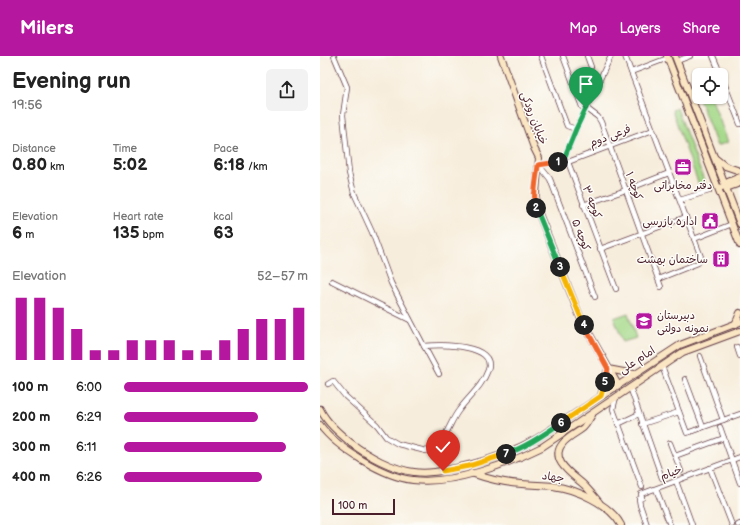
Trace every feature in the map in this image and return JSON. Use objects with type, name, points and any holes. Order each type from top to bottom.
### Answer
[{"type":"main road","name":"خیابان رودکی","points":[[501,56],[534,148],[540,158],[538,165],[535,204],[581,319],[618,385]]},
{"type":"main road","points":[[503,63],[506,56]]},
{"type":"main road","points":[[667,57],[722,187],[737,208],[739,221]]},
{"type":"main road","points":[[676,58],[714,156],[727,210],[740,245]]},
{"type":"main road","points":[[714,156],[725,166],[740,171]]},
{"type":"main road","points":[[722,187],[728,182],[740,177]]},
{"type":"main road","points":[[722,187],[729,187],[740,183]]},
{"type":"main road","points":[[727,210],[728,204],[737,208]]},
{"type":"main road","points":[[738,323],[740,313]]},
{"type":"main road","name":"امام علی","points":[[320,409],[329,424],[357,448],[377,459],[399,468],[413,472],[428,473],[469,466],[516,450],[536,439],[680,345],[738,323]]},
{"type":"main road","name":"امام علی","points":[[320,425],[334,440],[353,455],[396,476],[412,480],[428,481],[471,473],[498,466],[520,458],[542,447],[683,352],[740,331]]},
{"type":"main road","points":[[601,396],[608,369],[634,374]]},
{"type":"main road","points":[[594,412],[584,427],[561,445],[559,455],[564,468],[585,486],[603,506]]},
{"type":"main road","name":"جهاد","points":[[471,473],[492,480],[562,488],[575,492],[603,506],[621,525]]},
{"type":"street","points":[[334,56],[346,87],[343,115],[349,173],[354,193],[372,232],[391,283],[439,374]]},
{"type":"street","points":[[541,56],[567,126],[576,129]]},
{"type":"street","points":[[563,56],[584,107]]},
{"type":"street","points":[[587,56],[591,67]]},
{"type":"street","points":[[538,165],[566,162],[584,107],[612,56]]},
{"type":"street","points":[[625,56],[701,257],[698,263],[658,279]]},
{"type":"street","points":[[676,58],[690,56]]},
{"type":"street","points":[[713,56],[718,68]]},
{"type":"street","points":[[631,72],[667,57]]},
{"type":"street","points":[[728,96],[740,124]]},
{"type":"street","name":"کوچه ۱","points":[[584,107],[598,117],[601,122],[661,287]]},
{"type":"street","name":"فرعی دوم","points":[[566,162],[653,130]]},
{"type":"street","name":"کوچه ۳","points":[[566,162],[616,289]]},
{"type":"street","name":"کوچه ۵","points":[[538,165],[550,179],[596,297]]},
{"type":"street","points":[[583,205],[626,190],[669,172]]},
{"type":"street","points":[[680,200],[709,191]]},
{"type":"street","points":[[600,249],[686,217]]},
{"type":"street","points":[[694,239],[732,224]]},
{"type":"street","points":[[332,281],[410,320]]},
{"type":"street","points":[[328,384],[333,381],[336,383],[345,396],[391,441],[420,450],[426,451],[432,449],[442,441],[459,410],[482,383],[489,369],[489,361],[486,356],[480,352],[465,348],[452,346],[424,346]]},
{"type":"street","points":[[737,347],[740,356]]},
{"type":"street","points":[[700,356],[723,420]]},
{"type":"street","points":[[662,366],[687,433],[740,414]]},
{"type":"street","points":[[686,379],[703,427]]},
{"type":"street","points":[[630,387],[662,478]]},
{"type":"street","points":[[616,397],[613,409],[642,488]]},
{"type":"street","points":[[642,424],[679,412]]},
{"type":"street","points":[[618,424],[639,414]]},
{"type":"street","points":[[720,427],[740,483]]},
{"type":"street","points":[[675,456],[724,438]]},
{"type":"street","points":[[670,442],[681,471]]},
{"type":"street","name":"خیام","points":[[647,525],[640,505],[639,499],[642,498],[641,494],[740,456]]},
{"type":"street","points":[[710,468],[732,525]]},
{"type":"street","points":[[676,481],[692,525]]},
{"type":"street","points":[[656,488],[670,525]]},
{"type":"green space","points":[[701,104],[714,104],[728,142],[717,146]]},
{"type":"green space","points":[[677,108],[706,186],[700,188],[672,110]]},
{"type":"green space","points":[[628,313],[636,338],[623,342],[614,318]]},
{"type":"place","name":"دفتر مخابراتی","points":[[683,167]]},
{"type":"place","name":"اداره بازرسی","points":[[710,221]]},
{"type":"place","name":"ساختمان بهشت","points":[[721,259]]},
{"type":"place","name":"دبیرستان نمونه دولتی","points":[[644,321]]},
{"type":"route","points":[[443,471],[469,466],[516,450],[536,439],[601,396],[608,369],[581,319],[535,204],[538,165],[563,161],[586,108]]}]
